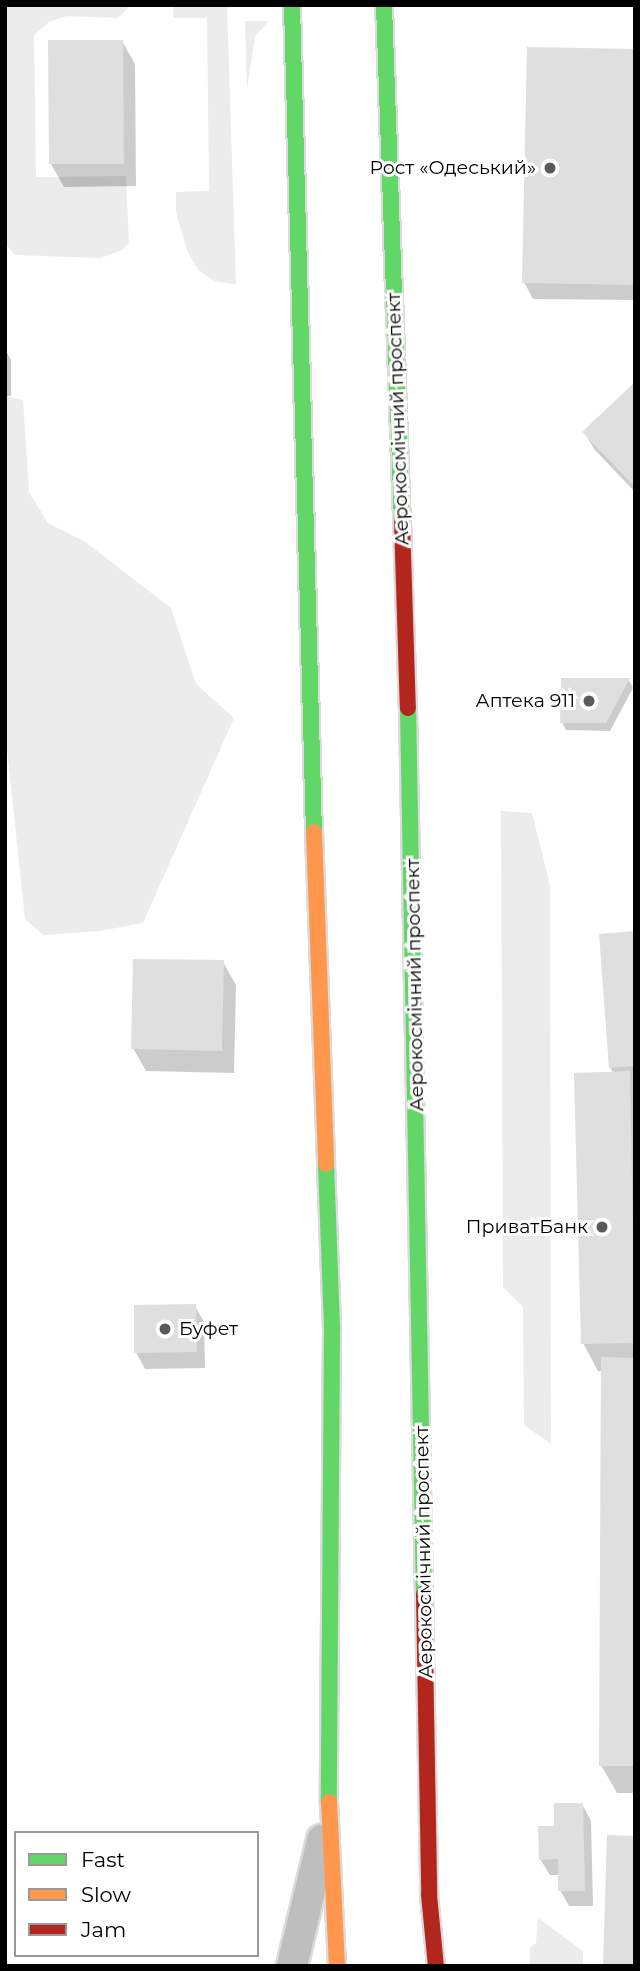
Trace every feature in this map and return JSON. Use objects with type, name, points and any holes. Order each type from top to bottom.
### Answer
[{"type":"main road","points":[[292,5],[307,648],[332,1331],[329,1812],[337,1966]]},
{"type":"main road","name":"Аерокосмічний проспект","points":[[384,5],[411,786],[429,1895],[436,1966]]},
{"type":"street","points":[[292,1966],[329,1812]]},
{"type":"shaded area","points":[[5,5],[131,5],[118,18],[67,16],[49,22],[34,35],[36,177],[126,176],[129,243],[122,250],[101,258],[15,255],[5,244]]},
{"type":"shaded area","points":[[174,5],[227,5],[236,284],[214,281],[198,270],[187,250],[176,212],[176,192],[209,191],[207,18],[173,18]]},
{"type":"shaded area","points":[[245,21],[269,21],[255,36],[247,89]]},
{"type":"shaded area","points":[[5,396],[23,400],[29,492],[48,523],[84,541],[171,608],[196,684],[234,718],[143,923],[100,931],[43,935],[25,919],[5,731]]},
{"type":"shaded area","points":[[501,811],[532,813],[550,885],[551,1444],[524,1425],[523,1307],[503,1287]]},
{"type":"shaded area","points":[[538,1918],[583,1951],[583,1966],[530,1966],[530,1948],[536,1943]]},
{"type":"building","points":[[48,40],[123,40],[124,164],[49,164]]},
{"type":"building","points":[[527,47],[635,49],[635,285],[522,283]]},
{"type":"building","points":[[635,382],[635,487],[582,432]]},
{"type":"building","name":"Аптека 911","points":[[561,678],[630,678],[606,723],[560,723]]},
{"type":"building","points":[[635,931],[635,1066],[609,1068],[599,934]]},
{"type":"building","points":[[133,959],[224,960],[222,1051],[131,1049]]},
{"type":"building","points":[[630,1071],[635,1343],[581,1344],[574,1073]]},
{"type":"building","name":"Буфет","points":[[196,1304],[197,1352],[134,1353],[134,1305]]},
{"type":"building","points":[[601,1357],[635,1358],[635,1766],[599,1766]]},
{"type":"building","points":[[554,1803],[583,1803],[585,1891],[558,1891],[558,1859],[539,1860],[538,1826],[554,1826]]},
{"type":"building","points":[[607,1835],[635,1836],[635,1966],[603,1966]]},
{"type":"traffic: fast","points":[[292,5],[314,832]]},
{"type":"traffic: fast","points":[[384,5],[402,522]]},
{"type":"traffic: fast","points":[[408,708],[424,1594]]},
{"type":"traffic: fast","points":[[326,1164],[332,1331],[329,1802]]},
{"type":"traffic: slow","points":[[314,832],[326,1164]]},
{"type":"traffic: slow","points":[[329,1802],[337,1966]]},
{"type":"traffic: jam","points":[[402,522],[408,708]]},
{"type":"traffic: jam","points":[[424,1594],[429,1895],[436,1966]]},
{"type":"place","name":"Рост «Одеський»","points":[[550,168]]},
{"type":"place","name":"Аптека 911","points":[[589,701]]},
{"type":"place","name":"ПриватБанк","points":[[602,1227]]},
{"type":"place","name":"Буфет","points":[[165,1329]]}]
